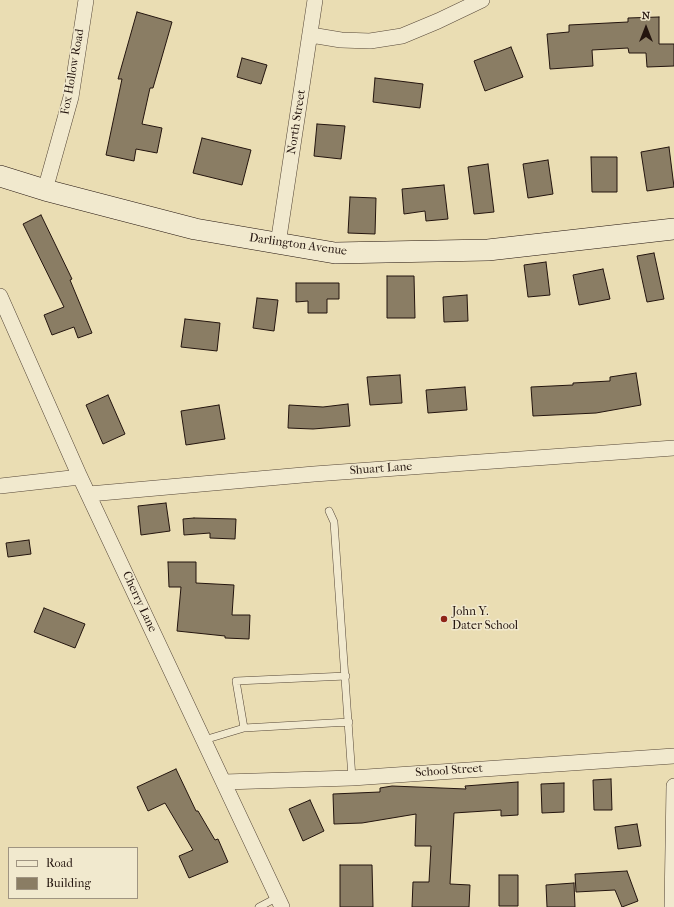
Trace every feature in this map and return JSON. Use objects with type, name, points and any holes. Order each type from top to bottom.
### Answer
[{"type":"main road","name":"Darlington Avenue","points":[[0,176],[45,190],[195,229],[335,253],[472,250],[638,234],[674,229]]},
{"type":"street","name":"Fox Hollow Road","points":[[45,190],[71,97],[86,0]]},
{"type":"street","name":"North Street","points":[[278,244],[311,35],[315,0]]},
{"type":"street","points":[[311,35],[342,40],[370,41],[402,36],[482,0]]},
{"type":"street","name":"Cherry Lane","points":[[0,296],[80,477],[280,902]]},
{"type":"street","name":"Shuart Lane","points":[[88,494],[306,475],[674,448]]},
{"type":"street","points":[[0,486],[80,477]]},
{"type":"street","name":"School Street","points":[[224,782],[352,778],[674,756]]},
{"type":"street","points":[[672,907],[674,786]]},
{"type":"lane","points":[[329,511],[334,522],[352,778]]},
{"type":"lane","points":[[244,728],[236,681],[346,676]]},
{"type":"lane","points":[[204,740],[244,728],[349,722]]},
{"type":"lane","points":[[259,907],[280,902]]},
{"type":"building","points":[[137,12],[172,22],[153,88],[150,88],[142,124],[162,128],[157,153],[136,149],[134,161],[106,155],[122,79],[118,79]]},
{"type":"building","points":[[659,17],[659,44],[674,44],[674,66],[647,67],[646,53],[629,53],[628,48],[592,50],[593,66],[550,69],[547,34],[569,32],[569,25],[628,22],[628,18]]},
{"type":"building","points":[[511,47],[523,77],[485,91],[474,61]]},
{"type":"building","points":[[242,58],[267,65],[261,84],[237,77]]},
{"type":"building","points":[[375,78],[423,84],[420,108],[373,102]]},
{"type":"building","points":[[317,124],[345,126],[341,159],[314,156]]},
{"type":"building","points":[[202,138],[251,150],[242,185],[193,173]]},
{"type":"building","points":[[669,147],[674,187],[647,191],[641,152]]},
{"type":"building","points":[[591,157],[617,157],[617,192],[592,192]]},
{"type":"building","points":[[548,160],[553,194],[528,198],[523,164]]},
{"type":"building","points":[[488,164],[494,212],[474,214],[468,167]]},
{"type":"building","points":[[444,185],[448,219],[426,221],[425,211],[404,214],[402,189]]},
{"type":"building","points":[[350,197],[376,198],[375,234],[348,233]]},
{"type":"building","points":[[41,215],[72,279],[70,280],[92,333],[78,338],[74,327],[52,335],[44,315],[64,307],[23,224]]},
{"type":"building","points":[[654,253],[664,299],[647,302],[637,256]]},
{"type":"building","points":[[546,262],[550,295],[528,297],[524,265]]},
{"type":"building","points":[[603,269],[610,299],[579,305],[573,275]]},
{"type":"building","points":[[387,276],[414,276],[415,318],[387,318]]},
{"type":"building","points":[[296,283],[339,283],[339,299],[327,299],[327,313],[308,313],[308,301],[296,302]]},
{"type":"building","points":[[467,295],[468,321],[444,322],[443,297]]},
{"type":"building","points":[[257,298],[278,300],[274,331],[253,328]]},
{"type":"building","points":[[185,319],[220,323],[217,351],[181,347]]},
{"type":"building","points":[[636,373],[641,405],[596,413],[533,416],[531,387],[610,381],[610,377]]},
{"type":"building","points":[[400,375],[402,403],[370,405],[367,377]]},
{"type":"building","points":[[465,387],[467,410],[428,413],[426,390]]},
{"type":"building","points":[[108,395],[125,434],[103,444],[86,405]]},
{"type":"building","points":[[348,404],[350,426],[313,429],[288,428],[289,405],[323,407]]},
{"type":"building","points":[[219,405],[225,439],[186,445],[181,411]]},
{"type":"building","points":[[166,503],[170,531],[141,535],[138,506]]},
{"type":"building","points":[[183,519],[236,519],[235,539],[210,538],[210,533],[184,535]]},
{"type":"building","points":[[29,540],[31,554],[8,557],[6,543]]},
{"type":"building","points":[[168,562],[196,562],[196,583],[234,585],[232,615],[250,615],[249,639],[225,638],[225,636],[177,631],[181,587],[169,587]]},
{"type":"building","points":[[44,608],[85,624],[75,648],[34,632]]},
{"type":"building","points":[[176,769],[196,811],[198,811],[215,840],[218,839],[228,862],[189,878],[179,856],[193,850],[165,803],[148,811],[137,787]]},
{"type":"building","points":[[611,779],[612,810],[594,810],[593,780]]},
{"type":"building","points":[[518,782],[518,815],[501,816],[501,810],[454,813],[450,884],[470,885],[469,907],[412,907],[413,882],[429,882],[431,846],[415,846],[416,814],[362,823],[334,824],[333,794],[380,792],[380,788],[392,786],[466,789],[465,786]]},
{"type":"building","points":[[564,783],[564,812],[542,813],[541,784]]},
{"type":"building","points":[[310,800],[324,831],[303,841],[289,809]]},
{"type":"building","points":[[637,824],[641,846],[618,849],[615,827]]},
{"type":"building","points":[[340,865],[372,865],[373,907],[340,907]]},
{"type":"building","points":[[627,871],[638,901],[622,907],[615,890],[576,892],[575,874]]},
{"type":"building","points":[[499,875],[518,875],[518,906],[499,906]]},
{"type":"building","points":[[574,883],[575,907],[547,907],[546,885]]},
{"type":"place","name":"John Y. Dater School","points":[[444,619]]}]
